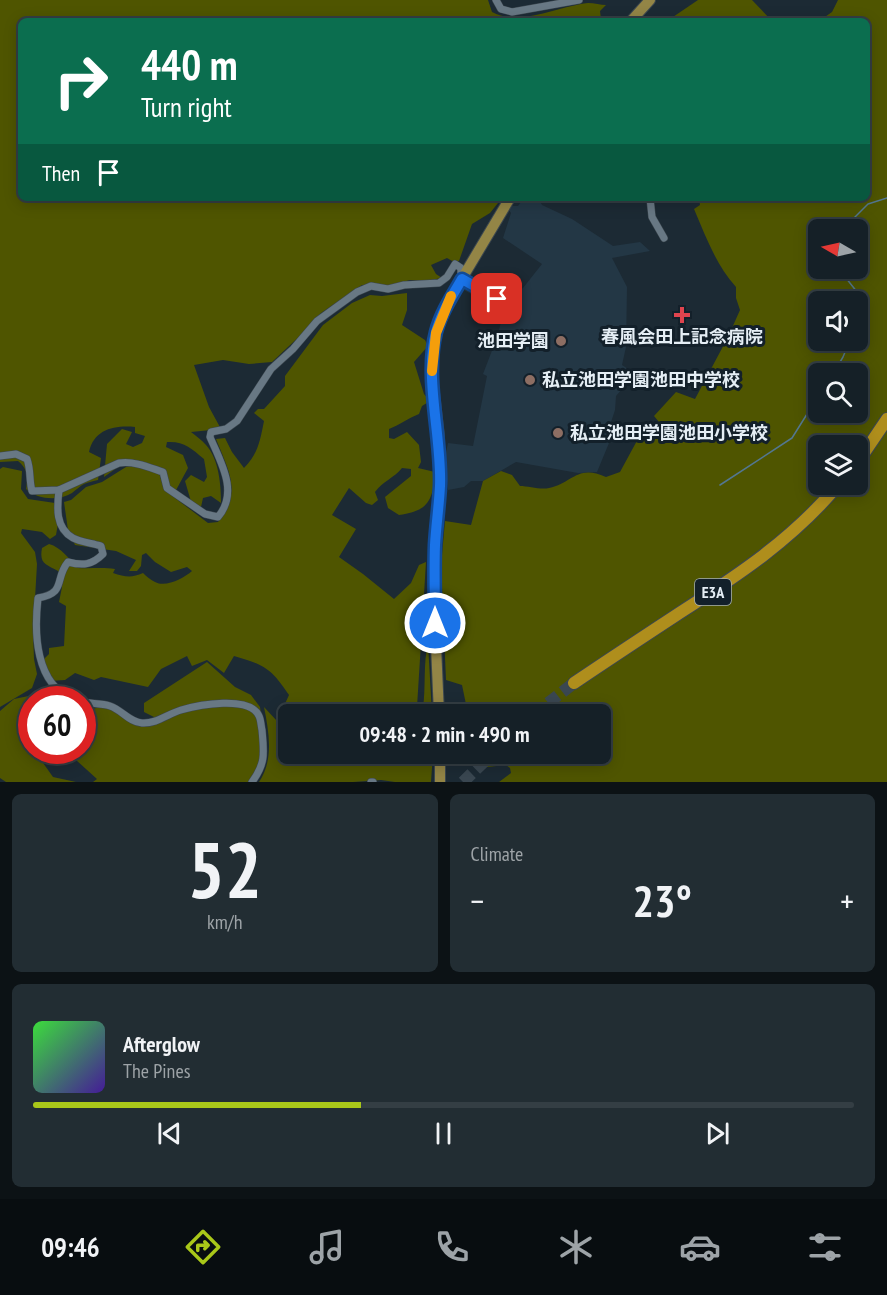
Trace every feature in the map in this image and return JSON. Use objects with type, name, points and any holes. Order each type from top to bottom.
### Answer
[{"type":"highway","points":[[868,447],[887,419]]},
{"type":"highway","name":"E3A","points":[[574,683],[771,552],[829,495]]},
{"type":"main road","points":[[634,18],[650,0]]},
{"type":"main road","points":[[439,704],[435,546],[440,486],[439,436],[432,375],[432,352],[441,318],[508,201]]},
{"type":"main road","points":[[440,764],[440,782]]},
{"type":"street","points":[[496,0],[501,9],[512,12],[579,0]]},
{"type":"street","points":[[650,201],[654,225],[664,238]]},
{"type":"street","points":[[0,456],[16,454],[27,459],[31,469],[32,491],[59,490],[119,463],[130,462],[163,472],[167,488],[205,514],[218,517],[224,510],[230,489],[210,437],[211,432],[226,429],[237,421],[266,376],[317,321],[363,288],[370,286],[388,289],[404,285],[439,283],[447,277],[455,264],[461,268],[462,279],[503,302]]},
{"type":"street","points":[[53,686],[43,668],[35,621],[38,598],[51,596],[55,592],[60,584],[63,568],[69,562],[80,565],[95,562],[103,554],[101,546],[74,539],[64,530],[57,513],[59,490]]},
{"type":"street","points":[[96,704],[111,706],[133,721],[141,723],[149,723],[183,709],[231,703],[247,705],[258,713],[262,726],[264,757],[262,769],[252,782]]},
{"type":"shaded area","points":[[0,0],[488,0],[492,12],[514,17],[527,17],[588,3],[606,5],[600,11],[601,18],[18,18],[18,201],[500,201],[490,213],[472,224],[459,261],[454,262],[447,258],[431,265],[436,274],[442,278],[425,281],[410,280],[392,285],[362,285],[321,313],[272,362],[249,364],[223,360],[194,365],[209,407],[221,429],[191,432],[203,441],[214,457],[220,480],[221,503],[211,496],[203,498],[201,507],[192,505],[185,481],[191,475],[204,482],[207,477],[204,459],[183,444],[167,442],[166,447],[183,455],[188,468],[175,492],[166,485],[166,474],[162,468],[135,461],[118,467],[104,477],[107,444],[122,429],[132,432],[126,444],[133,447],[142,443],[145,436],[135,433],[135,427],[113,428],[100,433],[95,438],[89,452],[101,458],[98,480],[84,484],[67,496],[49,498],[31,493],[26,489],[24,467],[18,461],[0,462]]},
{"type":"shaded area","points":[[698,0],[752,0],[769,18],[671,18]]},
{"type":"shaded area","points":[[838,0],[887,0],[887,782],[499,782],[511,773],[510,768],[506,765],[487,767],[487,764],[611,764],[611,704],[466,704],[462,685],[446,680],[441,566],[445,521],[471,525],[483,481],[501,471],[512,475],[520,486],[542,489],[557,486],[582,473],[606,477],[620,472],[639,437],[651,432],[659,422],[654,416],[676,392],[695,399],[740,310],[736,298],[736,287],[717,260],[694,209],[700,205],[699,201],[870,201],[870,18],[823,18],[832,12]]},
{"type":"shaded area","name":"池田学園","points":[[522,201],[540,201],[542,205],[572,219],[613,246],[640,242],[650,251],[612,258],[627,287],[626,347],[622,365],[628,369],[622,389],[616,396],[615,410],[607,434],[609,443],[597,472],[578,473],[516,462],[483,481],[471,481],[464,487],[448,490],[445,457],[448,443],[473,446],[487,376],[483,374],[498,335],[502,317],[500,310],[464,290],[471,278],[501,298],[513,296],[523,288],[542,264],[503,238],[511,213],[509,210],[512,206],[518,206]]},
{"type":"shaded area","points":[[407,293],[407,310],[402,325],[425,340],[428,346],[414,362],[424,394],[430,401],[422,406],[419,414],[389,429],[389,438],[394,439],[407,432],[419,445],[421,462],[418,468],[435,472],[433,490],[428,503],[417,511],[399,515],[388,508],[385,497],[411,476],[411,469],[402,468],[375,492],[378,500],[372,505],[366,503],[349,488],[332,515],[356,529],[339,557],[394,599],[411,583],[419,565],[426,562],[417,704],[285,704],[289,695],[272,673],[260,665],[234,656],[224,673],[207,660],[192,666],[187,656],[161,669],[148,687],[101,677],[94,680],[75,673],[65,680],[50,681],[41,662],[49,654],[49,648],[64,646],[66,606],[59,602],[62,587],[58,571],[43,560],[42,548],[49,544],[57,548],[78,568],[115,569],[113,573],[128,576],[143,573],[159,584],[175,581],[192,571],[187,567],[171,572],[146,553],[142,555],[141,566],[137,571],[129,571],[136,560],[116,551],[75,545],[68,530],[64,502],[71,500],[86,487],[102,482],[126,467],[134,465],[159,473],[164,489],[208,523],[218,522],[230,501],[231,481],[216,439],[225,438],[244,468],[260,441],[264,421],[254,413],[258,409],[264,409],[285,386],[285,376],[323,325],[352,303],[370,295]]},
{"type":"shaded area","points":[[3,467],[22,471],[21,489],[28,499],[55,503],[59,518],[56,535],[50,539],[42,532],[22,529],[21,533],[35,552],[37,564],[33,633],[37,674],[33,686],[18,686],[18,696],[0,707],[0,469]]},
{"type":"shaded area","points":[[428,643],[431,704],[423,704],[426,659]]},
{"type":"shaded area","points":[[207,662],[235,687],[251,695],[260,707],[267,751],[259,776],[248,782],[93,782],[97,779],[80,764],[96,764],[96,708],[110,705],[148,724],[154,717],[144,712],[144,703]]},
{"type":"shaded area","points":[[18,698],[18,764],[44,764],[53,777],[76,782],[6,782],[0,778],[0,711]]},
{"type":"shaded area","points":[[264,707],[277,721],[278,719],[278,764],[432,764],[431,782],[381,780],[259,782],[267,765],[269,746]]},
{"type":"waterway","points":[[853,219],[868,204],[887,198]]},
{"type":"waterway","points":[[847,279],[856,291]]},
{"type":"waterway","points":[[839,363],[845,351]]},
{"type":"waterway","points":[[720,485],[792,438],[808,413]]},
{"type":"tunnel","points":[[547,704],[574,683]]},
{"type":"tunnel","points":[[463,782],[482,764]]},
{"type":"slow traffic","points":[[432,371],[432,352],[436,333],[451,296]]},
{"type":"place","name":"春風会田上記念病院","points":[[682,315]]},
{"type":"place","name":"池田学園","points":[[561,341]]},
{"type":"place","name":"私立池田学園池田中学校","points":[[530,380]]},
{"type":"place","name":"私立池田学園池田小学校","points":[[558,433]]},
{"type":"route","points":[[435,623],[435,546],[440,486],[439,436],[432,375],[432,352],[441,318],[462,279],[497,299]]}]
